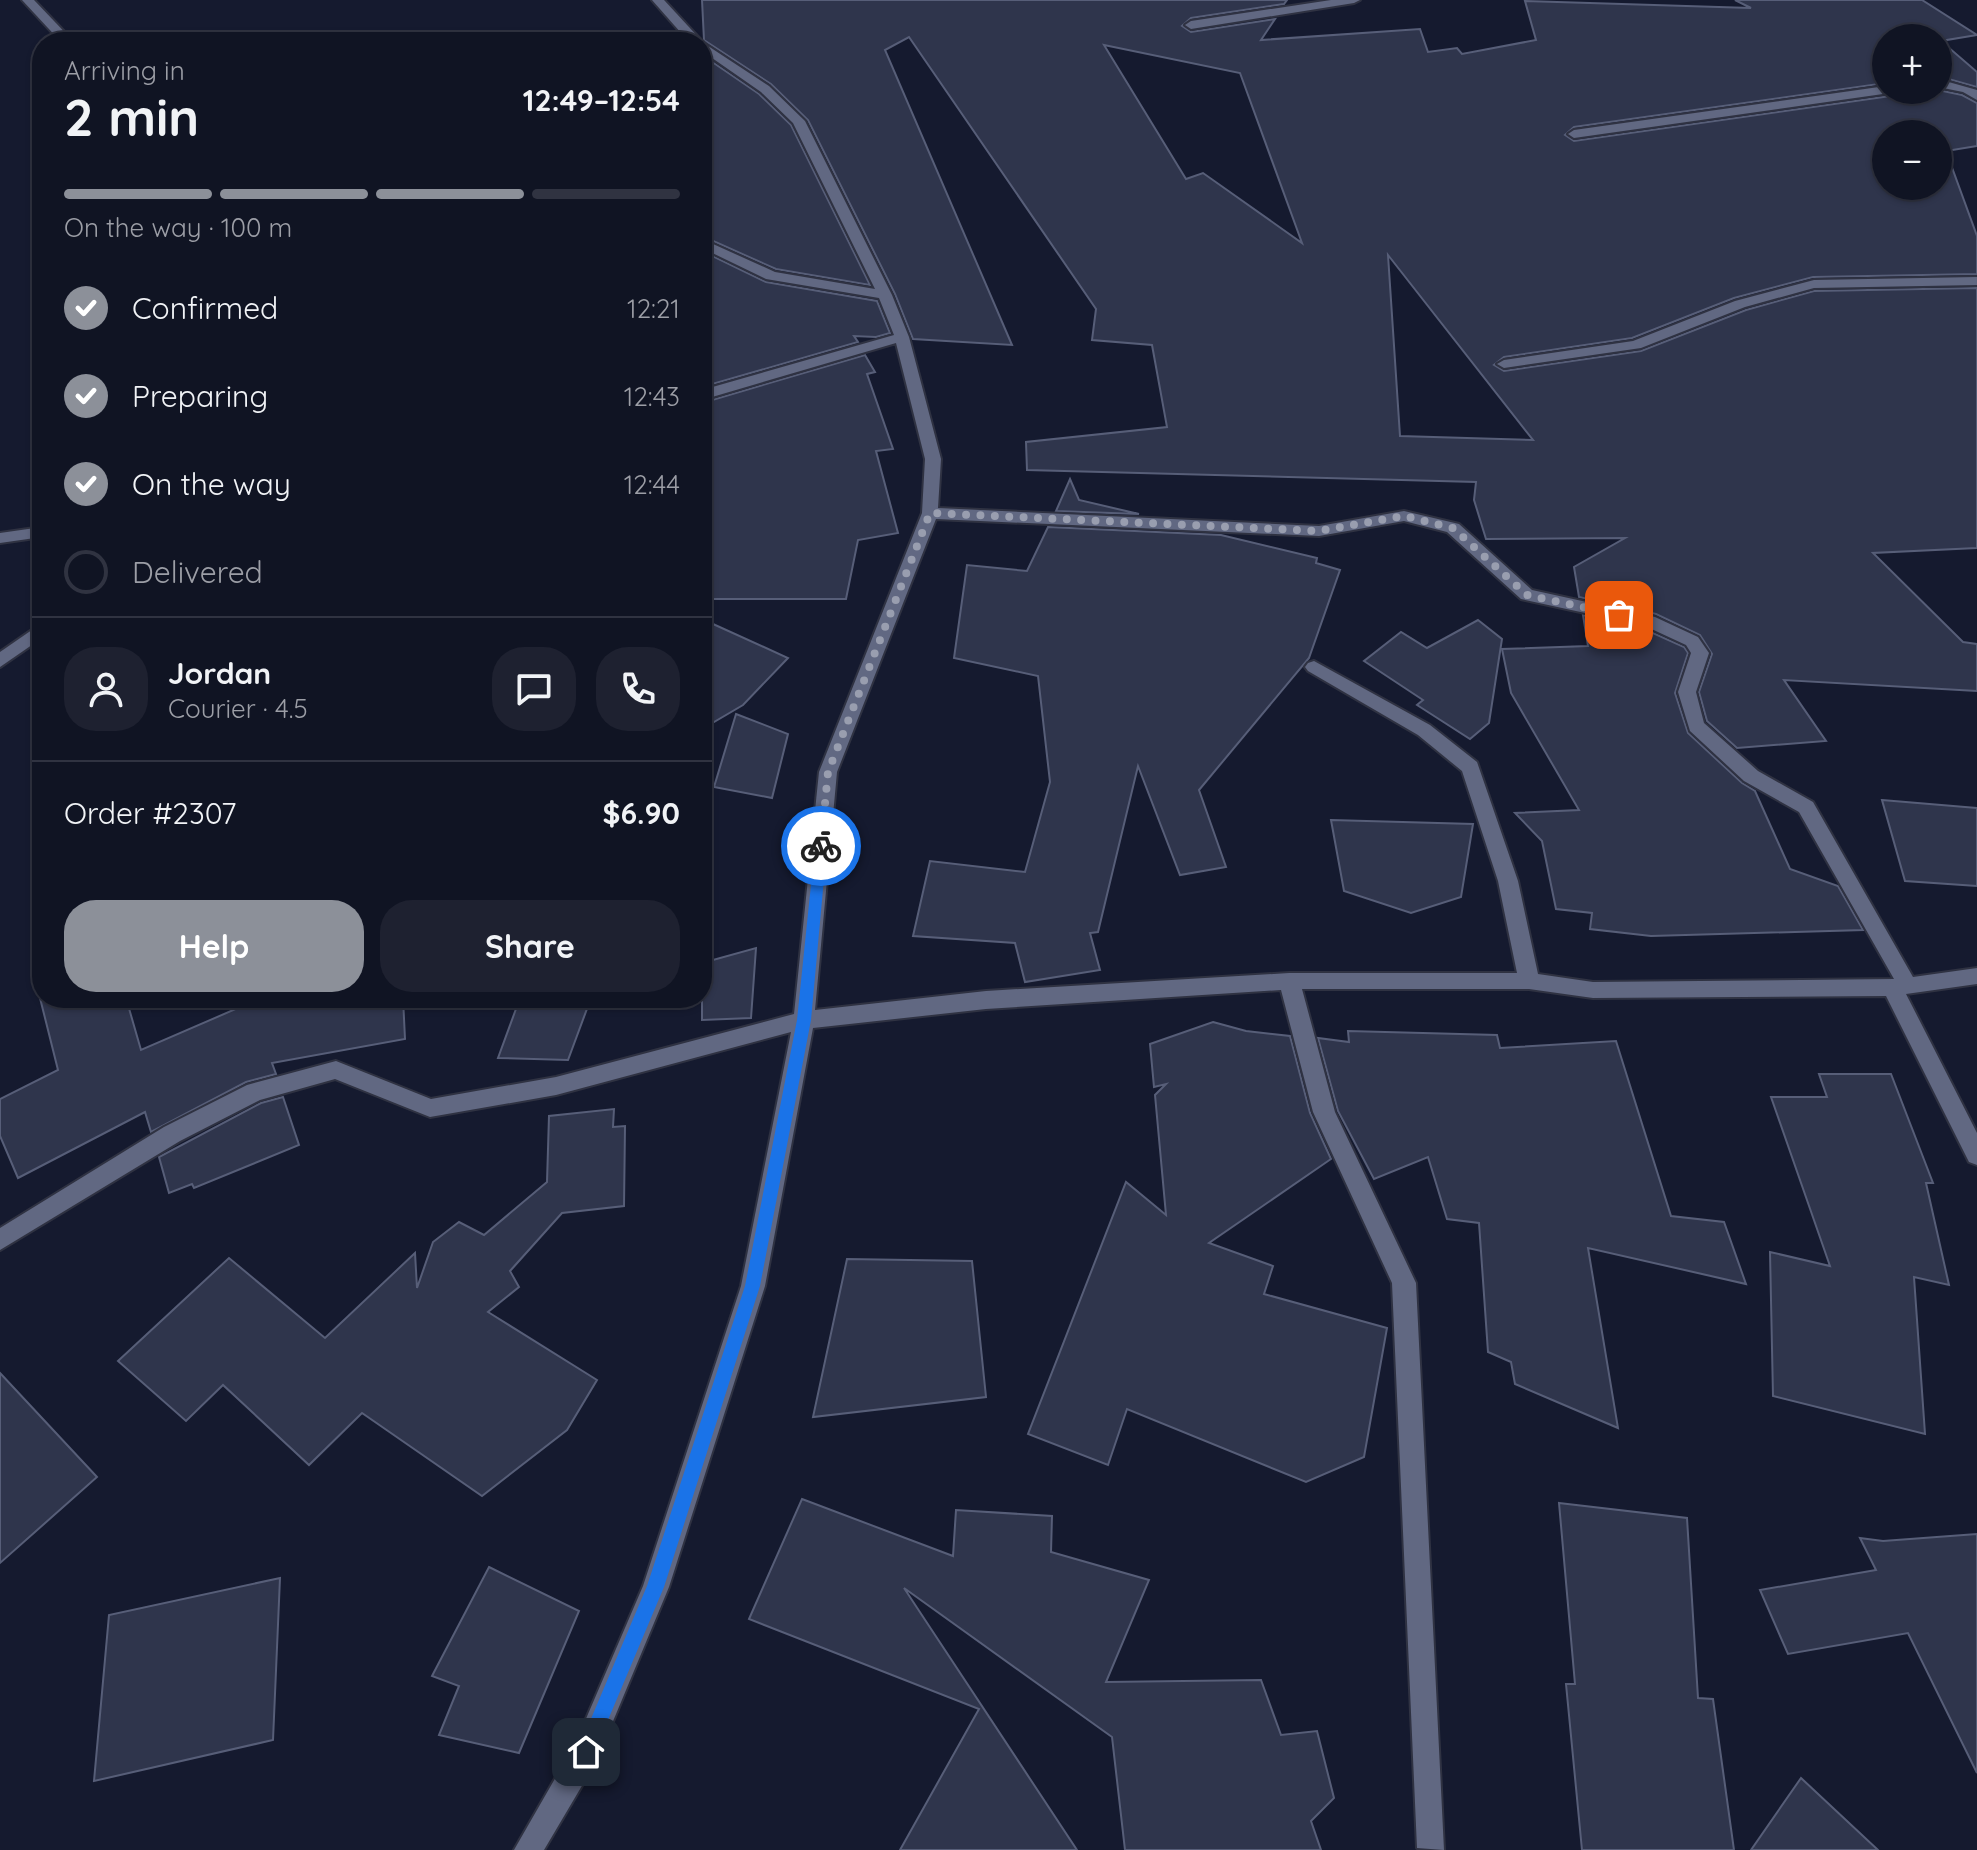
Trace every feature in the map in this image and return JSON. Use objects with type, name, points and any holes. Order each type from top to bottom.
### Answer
[{"type":"street","points":[[28,0],[58,32]]},
{"type":"street","points":[[658,0],[687,32]]},
{"type":"street","points":[[1191,25],[1354,0]]},
{"type":"street","points":[[528,1850],[586,1752],[656,1587],[753,1286],[804,1020],[828,772],[930,513],[933,459],[902,337],[885,295],[799,121],[765,89],[712,53]]},
{"type":"street","points":[[1952,86],[1967,89],[1977,96]]},
{"type":"street","points":[[1574,134],[1872,92]]},
{"type":"street","points":[[712,248],[771,276],[885,295]]},
{"type":"street","points":[[1504,364],[1636,345],[1740,304],[1814,284],[1977,281]]},
{"type":"street","points":[[712,392],[902,337]]},
{"type":"street","points":[[930,513],[1319,531],[1404,516],[1453,528],[1527,595],[1649,621],[1692,641],[1700,653],[1687,692],[1696,726],[1751,776],[1806,807],[1900,986],[1977,1155]]},
{"type":"street","points":[[0,538],[32,533]]},
{"type":"street","points":[[0,661],[32,637]]},
{"type":"street","points":[[1314,667],[1424,730],[1470,767],[1508,881],[1529,981]]},
{"type":"street","points":[[0,1240],[172,1134],[255,1092],[336,1070],[430,1108],[556,1086],[804,1020],[986,1000],[1289,981],[1529,981],[1593,990],[1900,986],[1977,976]]},
{"type":"street","points":[[1289,981],[1324,1112],[1404,1283],[1431,1848]]},
{"type":"building","points":[[702,0],[1287,0],[1284,4],[1191,18],[1182,26],[1191,32],[1275,19],[1261,40],[1420,29],[1428,52],[1457,48],[1462,54],[1536,40],[1525,1],[1751,8],[1735,0],[1922,0],[1977,35],[1952,39],[1952,24],[1872,24],[1872,85],[1574,127],[1565,135],[1574,141],[1872,99],[1872,104],[1952,104],[1952,93],[1962,95],[1977,103],[1977,146],[1952,150],[1952,120],[1872,120],[1872,200],[1952,200],[1952,167],[1977,236],[1977,274],[1813,277],[1734,298],[1632,338],[1504,357],[1494,365],[1504,371],[1641,351],[1746,310],[1814,291],[1977,288],[1977,548],[1873,553],[1963,642],[1977,644],[1977,691],[1784,680],[1826,741],[1737,748],[1707,721],[1699,692],[1712,654],[1700,635],[1656,614],[1579,597],[1574,567],[1625,538],[1486,539],[1474,500],[1476,482],[1027,470],[1026,442],[1167,427],[1152,345],[1092,340],[1096,309],[909,37],[885,50],[1012,345],[913,339],[895,294],[808,120],[771,84],[712,45],[712,32],[704,32]],"holes":[[[1104,45],[1240,73],[1302,243],[1203,173],[1186,179]],[[1388,255],[1533,440],[1400,436]]]},
{"type":"building","points":[[1952,50],[1977,72],[1977,87],[1952,80]]},
{"type":"building","points":[[712,62],[759,94],[791,125],[870,285],[776,269],[712,240]]},
{"type":"building","points":[[712,256],[766,282],[877,301],[890,333],[876,337],[854,336],[858,342],[712,384]]},
{"type":"building","points":[[865,355],[875,372],[867,374],[893,449],[876,451],[898,533],[858,540],[846,599],[712,599],[712,400]]},
{"type":"building","points":[[1070,479],[1079,500],[1139,514],[1056,511]]},
{"type":"building","points":[[1048,527],[1221,535],[1317,558],[1316,563],[1340,570],[1309,658],[1199,790],[1226,867],[1180,875],[1138,766],[1098,932],[1090,933],[1100,970],[1025,982],[1015,943],[913,936],[930,861],[1025,872],[1050,782],[1038,676],[954,658],[967,565],[1027,571]]},
{"type":"building","points":[[1583,615],[1644,629],[1684,647],[1688,653],[1675,693],[1688,733],[1742,783],[1755,791],[1790,869],[1838,886],[1863,930],[1651,936],[1590,929],[1592,913],[1556,909],[1542,841],[1515,813],[1579,810],[1511,693],[1502,649],[1588,646]]},
{"type":"building","points":[[1478,620],[1502,639],[1489,723],[1470,739],[1417,705],[1423,700],[1364,661],[1401,632],[1427,648]]},
{"type":"building","points":[[712,624],[788,658],[743,705],[712,723]]},
{"type":"building","points":[[736,714],[788,734],[772,798],[714,787]]},
{"type":"building","points":[[1882,800],[1977,808],[1977,886],[1905,881]]},
{"type":"building","points":[[1331,820],[1473,824],[1461,897],[1411,913],[1344,891]]},
{"type":"building","points":[[756,948],[751,1018],[702,1020],[702,1008],[712,1008],[712,960]]},
{"type":"building","points":[[42,1008],[129,1008],[141,1050],[238,1008],[403,1008],[405,1039],[272,1063],[276,1074],[246,1082],[151,1132],[145,1112],[18,1178],[0,1136],[0,1099],[58,1070]]},
{"type":"building","points":[[516,1008],[587,1008],[568,1060],[498,1058]]},
{"type":"building","points":[[1213,1022],[1246,1031],[1290,1036],[1310,1113],[1331,1159],[1209,1243],[1273,1266],[1264,1294],[1387,1328],[1364,1457],[1306,1482],[1127,1409],[1108,1465],[1028,1434],[1126,1182],[1166,1215],[1155,1095],[1166,1084],[1154,1087],[1150,1044]]},
{"type":"building","points":[[1348,1031],[1497,1035],[1500,1048],[1616,1041],[1671,1216],[1724,1222],[1746,1284],[1588,1248],[1618,1428],[1515,1384],[1511,1362],[1488,1352],[1479,1223],[1447,1219],[1428,1157],[1374,1179],[1338,1111],[1318,1038],[1349,1042]]},
{"type":"building","points":[[1819,1074],[1891,1074],[1933,1183],[1926,1183],[1949,1285],[1914,1277],[1925,1434],[1773,1396],[1770,1252],[1830,1266],[1771,1097],[1827,1097]]},
{"type":"building","points":[[283,1097],[299,1145],[194,1188],[192,1184],[169,1193],[159,1157],[261,1103]]},
{"type":"building","points":[[614,1109],[613,1127],[625,1126],[624,1206],[562,1213],[510,1271],[519,1287],[488,1312],[597,1380],[567,1430],[482,1496],[362,1413],[309,1465],[223,1385],[186,1421],[118,1361],[229,1258],[325,1338],[415,1253],[417,1288],[433,1242],[459,1222],[484,1235],[547,1182],[549,1116]]},
{"type":"building","points":[[847,1259],[972,1261],[986,1397],[813,1417]]},
{"type":"building","points":[[0,1373],[97,1477],[0,1563]]},
{"type":"building","points":[[802,1499],[953,1556],[956,1510],[1052,1516],[1051,1552],[1149,1580],[1106,1682],[1261,1680],[1281,1735],[1317,1731],[1334,1798],[1311,1821],[1321,1850],[1125,1850],[1112,1737],[904,1588],[1077,1850],[900,1850],[979,1709],[749,1619]]},
{"type":"building","points":[[1559,1503],[1687,1518],[1698,1698],[1713,1699],[1734,1850],[1582,1850],[1566,1684],[1575,1684]]},
{"type":"building","points":[[1977,1534],[1977,1773],[1908,1633],[1788,1654],[1760,1590],[1876,1570],[1860,1538],[1883,1541]]},
{"type":"building","points":[[489,1567],[579,1611],[519,1753],[439,1735],[459,1686],[432,1676]]},
{"type":"building","points":[[280,1578],[273,1740],[94,1781],[109,1615]]},
{"type":"building","points":[[1801,1778],[1878,1850],[1751,1850]]},
{"type":"way so far","points":[[821,846],[828,772],[930,513],[1319,531],[1404,516],[1453,528],[1527,595],[1619,615]]},
{"type":"route","points":[[586,1752],[656,1587],[753,1286],[804,1020],[821,846]]}]
